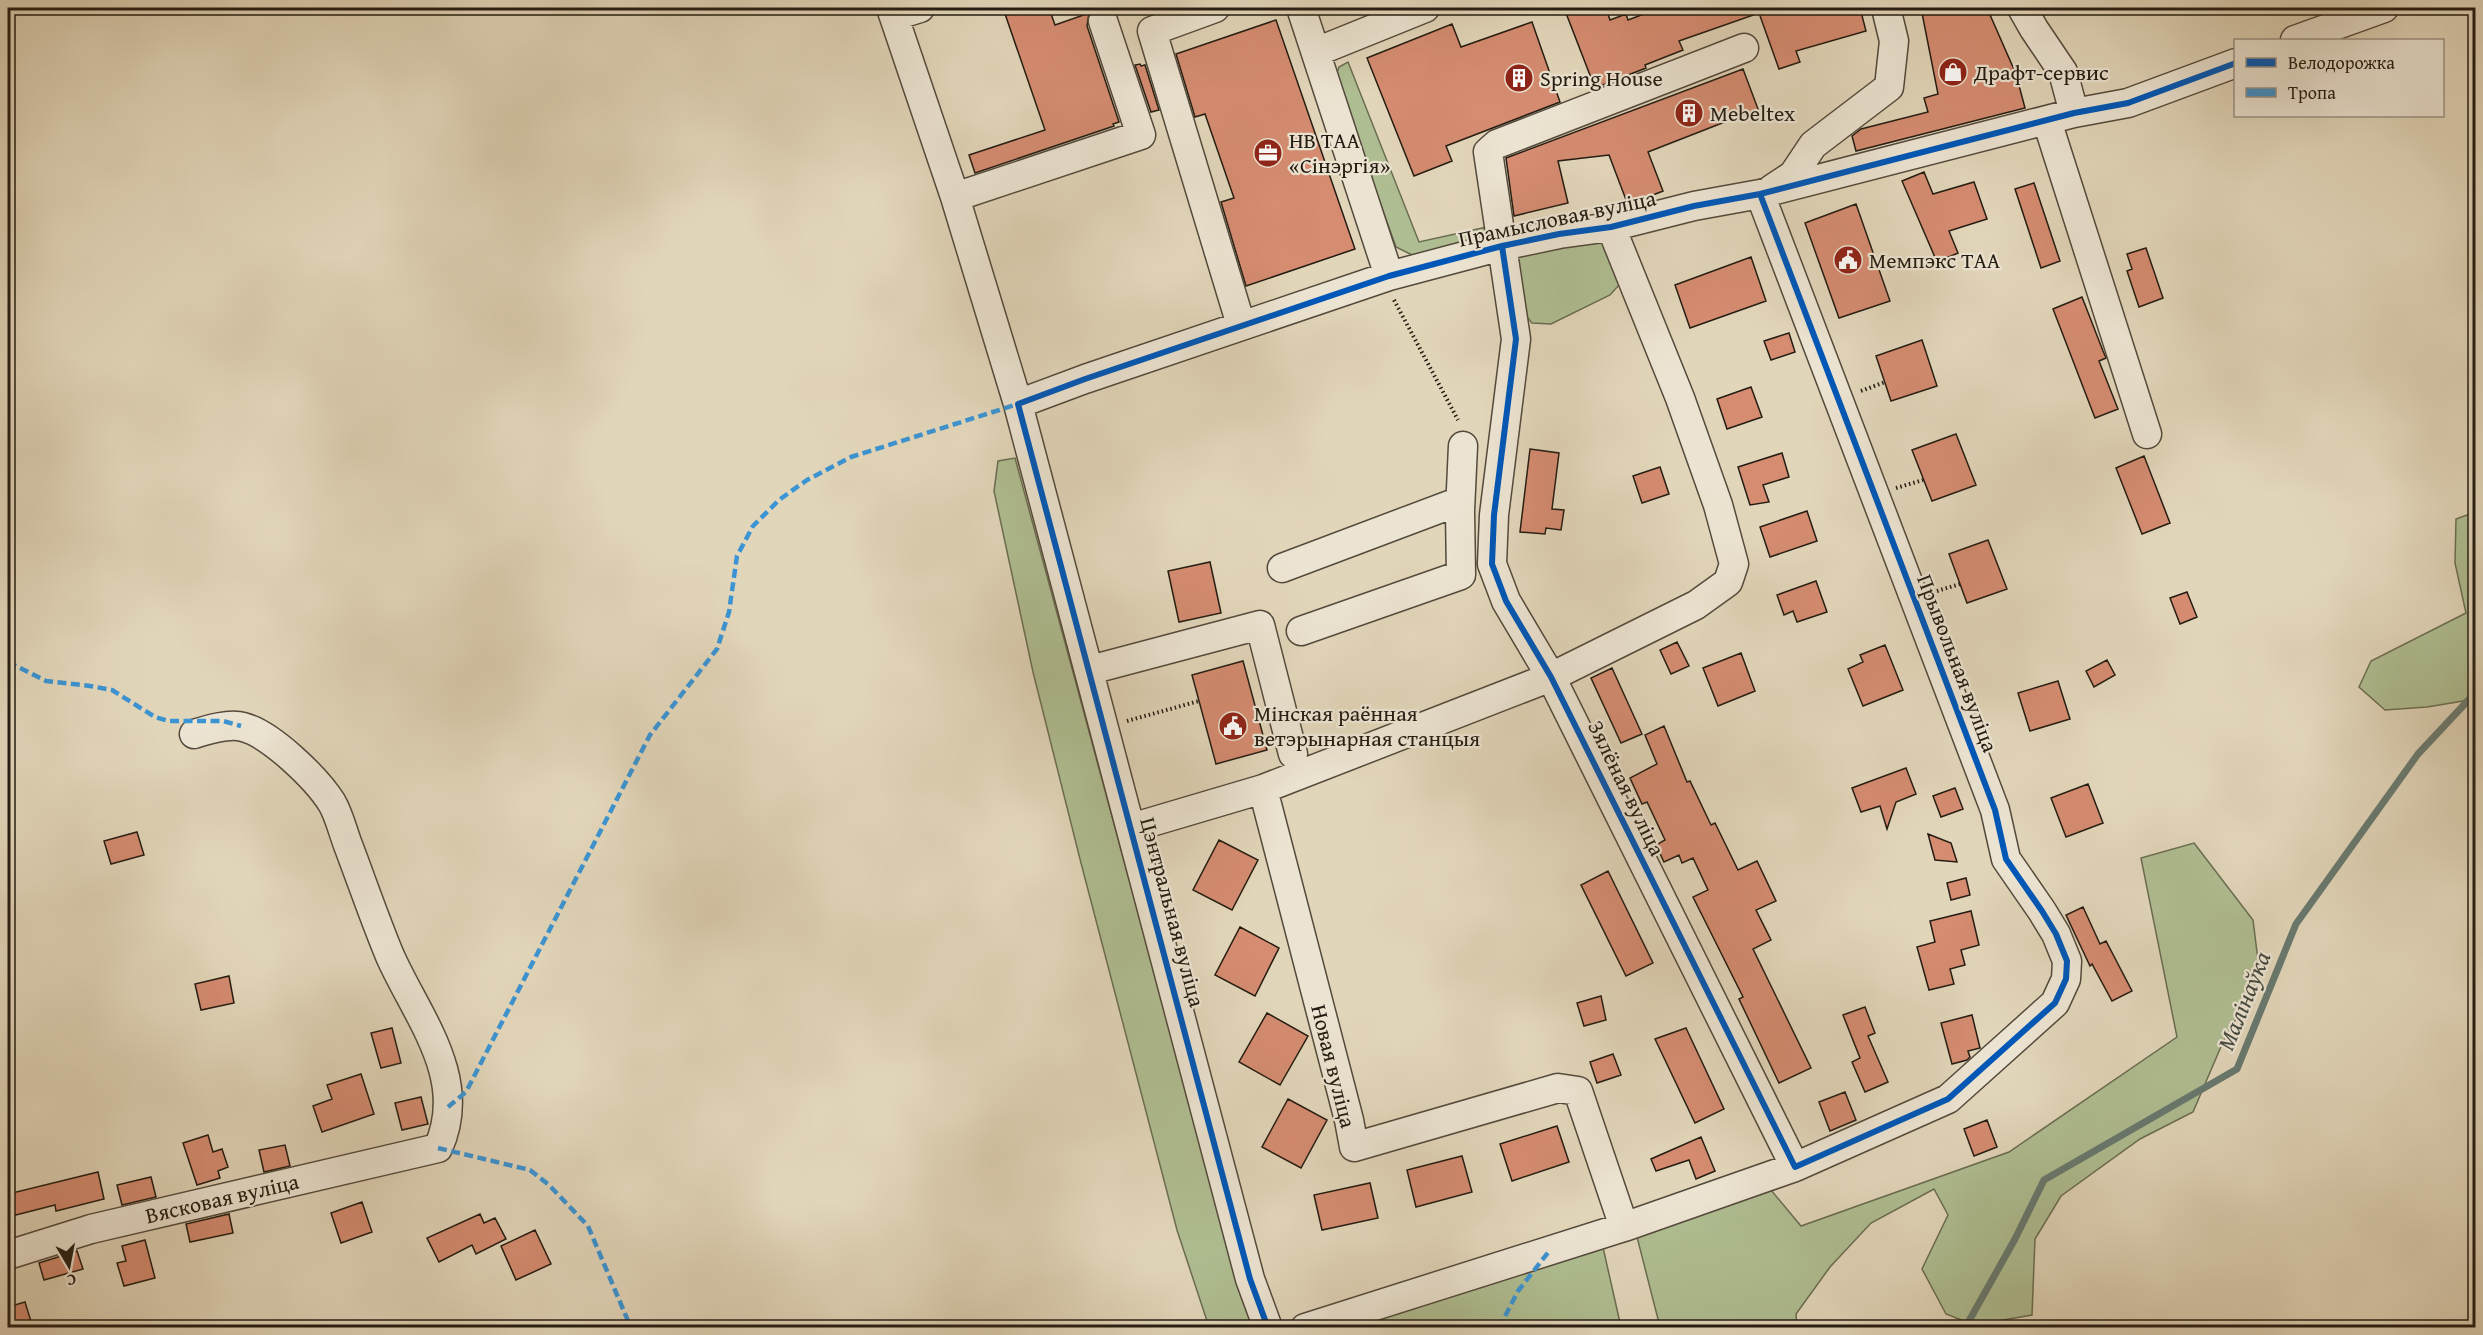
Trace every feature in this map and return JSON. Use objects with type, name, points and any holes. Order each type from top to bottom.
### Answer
[{"type":"street","points":[[1215,8],[1152,32],[1241,325]]},
{"type":"street","points":[[1301,8],[1385,277]]},
{"type":"street","points":[[1316,52],[1425,8]]},
{"type":"street","points":[[1763,193],[1793,175],[1813,145],[1889,87],[1894,41],[1886,8]]},
{"type":"street","points":[[2022,8],[2063,72],[2074,112]]},
{"type":"street","points":[[2298,39],[2384,8]]},
{"type":"street","points":[[902,10],[1018,404]]},
{"type":"street","points":[[956,197],[1141,135],[1103,21]]},
{"type":"street","name":"Зялёная вуліца","points":[[1744,48],[1497,144],[1488,152],[1516,339],[1494,515],[1492,564],[1506,602],[1551,676],[1795,1167]]},
{"type":"street","name":"Прамысловая вуліца","points":[[1018,404],[1385,277],[1502,246],[1559,234],[1611,228],[1694,206],[1763,193],[2047,121],[2074,112],[2128,103],[2234,63]]},
{"type":"street","points":[[2047,121],[2147,434]]},
{"type":"street","name":"Прывольная вуліца","points":[[1763,193],[1995,810],[2006,859],[2042,910],[2056,934],[2067,961],[2066,979],[2055,1003],[1948,1099],[1795,1167]]},
{"type":"street","points":[[1131,828],[1263,789],[1551,676],[1696,606],[1728,582],[1734,564],[1718,505],[1680,398],[1611,228]]},
{"type":"street","name":"Цэнтральная вуліца","points":[[1018,404],[1250,1279],[1268,1328]]},
{"type":"street","points":[[1301,632],[1461,575],[1460,433]]},
{"type":"street","points":[[1282,568],[1460,501]]},
{"type":"street","points":[[1090,670],[1260,625],[1293,754]]},
{"type":"street","name":"Вясковая вуліца","points":[[8,1255],[91,1229],[438,1148],[446,1131],[448,1107],[445,1072],[431,1035],[391,957],[332,803],[301,767],[269,739],[242,726],[194,734]]},
{"type":"street","name":"Новая вуліца","points":[[1263,789],[1349,1120],[1354,1147],[1558,1088],[1578,1091],[1624,1227]]},
{"type":"street","points":[[1305,1328],[1624,1227],[1795,1167]]},
{"type":"path","points":[[1385,277],[1460,433]]},
{"type":"path","points":[[1852,394],[1884,382]]},
{"type":"path","points":[[1887,491],[1923,480]]},
{"type":"path","points":[[1934,592],[1960,584]]},
{"type":"path","points":[[1105,727],[1199,701]]},
{"type":"green space","points":[[1348,62],[1419,242],[1487,227],[1489,236],[1414,256],[1396,247],[1335,78],[1339,67]]},
{"type":"green space","points":[[1595,240],[1610,243],[1620,273],[1619,285],[1610,295],[1551,324],[1532,323],[1521,310],[1516,253]]},
{"type":"green space","points":[[1015,458],[1237,1278],[1254,1327],[1209,1327],[1177,1230],[1033,672],[994,491],[998,461]]},
{"type":"green space","points":[[2475,512],[2475,699],[2427,707],[2385,710],[2359,687],[2371,661],[2466,613],[2455,563],[2456,519]]},
{"type":"green space","points":[[2194,843],[2253,920],[2260,976],[2223,1042],[2193,1112],[2140,1139],[2061,1196],[2035,1239],[2032,1315],[1974,1325],[1946,1314],[1922,1269],[1948,1215],[1934,1189],[1871,1223],[1830,1267],[1796,1314],[1797,1327],[1660,1327],[1636,1233],[1771,1190],[1801,1226],[2009,1152],[2177,1037],[2141,858]]},
{"type":"green space","points":[[1602,1243],[1621,1327],[1341,1328]]},
{"type":"building","points":[[1003,8],[1049,8],[1055,25],[1089,13],[1087,26],[1119,122],[1113,124],[1114,126],[975,173],[969,155],[1045,130]]},
{"type":"building","points":[[1564,8],[1606,8],[1610,20],[1626,14],[1628,20],[1660,8],[1860,8],[1866,31],[1796,51],[1800,62],[1779,69],[1759,13],[1679,41],[1683,50],[1645,65],[1646,68],[1595,88]]},
{"type":"building","points":[[1921,8],[1987,8],[2016,74],[2025,108],[1856,151],[1852,136],[1861,129],[1928,112],[1924,98],[1938,94]]},
{"type":"building","points":[[1276,20],[1355,249],[1246,286],[1221,202],[1234,198],[1205,114],[1195,117],[1176,54]]},
{"type":"building","points":[[1532,22],[1560,102],[1446,146],[1452,161],[1414,176],[1367,58],[1452,24],[1461,47]]},
{"type":"building","points":[[1135,65],[1145,65],[1159,110],[1151,112]]},
{"type":"building","points":[[1743,69],[1758,109],[1648,152],[1663,191],[1628,205],[1609,155],[1558,161],[1568,203],[1514,216],[1506,158]]},
{"type":"building","points":[[1924,172],[1933,194],[1974,182],[1987,219],[1949,231],[1958,253],[1937,262],[1902,181]]},
{"type":"building","points":[[2034,183],[2060,261],[2041,268],[2015,189]]},
{"type":"building","points":[[1856,204],[1890,301],[1839,318],[1805,223]]},
{"type":"building","points":[[2146,248],[2163,298],[2139,307],[2127,271],[2132,269],[2127,254]]},
{"type":"building","points":[[1751,257],[1766,301],[1690,328],[1675,285]]},
{"type":"building","points":[[2082,297],[2106,358],[2099,361],[2118,409],[2095,418],[2053,309]]},
{"type":"building","points":[[1789,333],[1795,352],[1771,360],[1764,341]]},
{"type":"building","points":[[1922,340],[1937,386],[1891,401],[1876,356]]},
{"type":"building","points":[[1751,387],[1762,417],[1727,429],[1717,399]]},
{"type":"building","points":[[1956,434],[1976,485],[1932,501],[1912,450]]},
{"type":"building","points":[[1530,449],[1559,453],[1552,509],[1564,510],[1561,530],[1546,528],[1545,534],[1520,532]]},
{"type":"building","points":[[1782,453],[1789,477],[1763,485],[1769,502],[1750,505],[1738,467]]},
{"type":"building","points":[[2144,456],[2170,523],[2142,534],[2116,468]]},
{"type":"building","points":[[1660,467],[1669,494],[1642,503],[1633,476]]},
{"type":"building","points":[[1807,511],[1817,541],[1770,557],[1760,527]]},
{"type":"building","points":[[1988,540],[2007,589],[1967,603],[1949,554]]},
{"type":"building","points":[[1210,562],[1221,613],[1179,622],[1168,571]]},
{"type":"building","points":[[1816,581],[1827,612],[1797,622],[1793,611],[1784,615],[1777,595]]},
{"type":"building","points":[[2187,592],[2197,617],[2180,624],[2170,598]]},
{"type":"building","points":[[1677,642],[1689,666],[1671,674],[1660,650]]},
{"type":"building","points":[[1885,645],[1903,690],[1863,706],[1848,669],[1863,662],[1860,655]]},
{"type":"building","points":[[1741,653],[1755,691],[1718,706],[1703,668]]},
{"type":"building","points":[[2107,660],[2115,675],[2094,687],[2086,671]]},
{"type":"building","name":"Мінская раённая ветэрынарная станцыя","points":[[1243,661],[1267,750],[1216,764],[1192,675]]},
{"type":"building","points":[[1612,668],[1642,734],[1621,743],[1591,678]]},
{"type":"building","points":[[2058,681],[2070,719],[2030,731],[2018,693]]},
{"type":"building","points":[[1664,726],[1687,782],[1690,781],[1711,825],[1715,823],[1738,870],[1757,861],[1776,901],[1756,910],[1771,940],[1753,949],[1811,1068],[1779,1083],[1739,999],[1743,997],[1693,897],[1708,890],[1693,858],[1682,863],[1679,855],[1664,862],[1656,845],[1665,840],[1647,802],[1642,804],[1630,778],[1657,764],[1645,735]]},
{"type":"building","points":[[1906,768],[1916,794],[1896,802],[1887,829],[1880,806],[1861,812],[1852,788]]},
{"type":"building","points":[[2088,784],[2103,823],[2066,837],[2051,798]]},
{"type":"building","points":[[1955,788],[1963,809],[1941,817],[1933,796]]},
{"type":"building","points":[[137,832],[144,855],[111,864],[104,841]]},
{"type":"building","points":[[1928,834],[1951,843],[1957,862],[1935,860]]},
{"type":"building","points":[[1219,840],[1258,860],[1232,910],[1193,890]]},
{"type":"building","points":[[1608,871],[1653,963],[1626,976],[1581,885]]},
{"type":"building","points":[[1966,878],[1970,895],[1951,900],[1947,883]]},
{"type":"building","points":[[2083,907],[2100,944],[2106,941],[2132,991],[2112,1001],[2092,964],[2090,966],[2066,915]]},
{"type":"building","points":[[1971,911],[1979,945],[1961,950],[1965,965],[1950,969],[1954,984],[1929,990],[1917,947],[1935,942],[1930,921]]},
{"type":"building","points":[[1240,927],[1279,948],[1255,996],[1215,975]]},
{"type":"building","points":[[229,976],[234,1003],[201,1010],[195,984]]},
{"type":"building","points":[[1601,996],[1606,1020],[1584,1026],[1577,1003]]},
{"type":"building","points":[[1865,1007],[1875,1033],[1868,1036],[1888,1082],[1865,1092],[1852,1062],[1860,1058],[1843,1015]]},
{"type":"building","points":[[1267,1013],[1308,1036],[1280,1085],[1239,1062]]},
{"type":"building","points":[[1972,1015],[1980,1048],[1968,1051],[1970,1057],[1967,1060],[1952,1064],[1941,1023]]},
{"type":"building","points":[[392,1028],[401,1063],[381,1068],[371,1033]]},
{"type":"building","points":[[1686,1028],[1724,1109],[1695,1123],[1655,1039]]},
{"type":"building","points":[[1613,1054],[1621,1075],[1597,1083],[1590,1062]]},
{"type":"building","points":[[361,1074],[374,1114],[322,1132],[313,1106],[332,1099],[327,1085]]},
{"type":"building","points":[[1845,1092],[1856,1120],[1830,1131],[1819,1102]]},
{"type":"building","points":[[421,1097],[428,1124],[402,1130],[395,1103]]},
{"type":"building","points":[[1288,1099],[1327,1120],[1301,1168],[1262,1147]]},
{"type":"building","points":[[1987,1120],[1997,1147],[1974,1156],[1964,1129]]},
{"type":"building","points":[[1557,1126],[1569,1162],[1512,1181],[1500,1144]]},
{"type":"building","points":[[208,1135],[213,1152],[222,1149],[228,1167],[218,1171],[220,1178],[197,1185],[183,1143]]},
{"type":"building","points":[[1701,1137],[1715,1171],[1696,1179],[1689,1160],[1656,1171],[1651,1159]]},
{"type":"building","points":[[285,1145],[290,1166],[264,1172],[259,1150]]},
{"type":"building","points":[[1462,1156],[1472,1192],[1416,1207],[1407,1170]]},
{"type":"building","points":[[98,1172],[104,1199],[56,1211],[55,1205],[8,1217],[8,1194]]},
{"type":"building","points":[[151,1177],[156,1197],[122,1205],[117,1185]]},
{"type":"building","points":[[1370,1183],[1378,1218],[1322,1230],[1314,1195]]},
{"type":"building","points":[[362,1202],[372,1232],[341,1243],[331,1213]]},
{"type":"building","points":[[229,1214],[233,1233],[190,1242],[186,1224]]},
{"type":"building","points":[[480,1214],[484,1223],[495,1218],[506,1239],[476,1254],[472,1245],[439,1262],[427,1238]]},
{"type":"building","points":[[535,1230],[551,1264],[516,1280],[501,1246]]},
{"type":"building","points":[[145,1240],[155,1278],[124,1286],[117,1263],[126,1261],[122,1246]]},
{"type":"building","points":[[77,1251],[83,1269],[44,1280],[39,1263]]},
{"type":"building","points":[[25,1302],[33,1328],[8,1328],[8,1307]]},
{"type":"waterway","name":"Малінаўка","points":[[1965,1328],[2015,1239],[2044,1180],[2237,1069],[2296,924],[2418,754],[2476,692]]},
{"type":"marked path","points":[[448,1107],[466,1092],[650,735],[717,649],[729,612],[737,556],[753,526],[779,500],[807,480],[851,457],[1018,404]]},
{"type":"marked path","points":[[8,662],[46,681],[112,690],[155,717],[169,721],[223,721],[241,726]]},
{"type":"marked path","points":[[438,1148],[530,1170],[549,1185],[588,1226],[631,1328]]},
{"type":"marked path","points":[[1499,1328],[1518,1291],[1550,1250]]},
{"type":"cycle path","points":[[1268,1328],[1250,1279],[1018,404],[1389,276],[1502,246],[1559,234],[1611,227],[1694,206],[1760,194],[2074,113],[2128,103],[2234,64]]},
{"type":"cycle path","points":[[1502,246],[1516,339],[1494,515],[1492,564],[1506,601],[1551,677],[1795,1167],[1948,1099],[2055,1003],[2066,979],[2067,961],[2056,934],[2006,859],[1995,810],[1760,194]]},
{"type":"place","name":"Драфт-сервис","points":[[1953,72]]},
{"type":"place","name":"Spring House","points":[[1519,78]]},
{"type":"place","name":"Mebeltex","points":[[1689,113]]},
{"type":"place","name":"НВ ТАА «Сінэргія»","points":[[1268,153]]},
{"type":"place","name":"Мемпэкс ТАА","points":[[1848,260]]},
{"type":"place","name":"Мінская раённая ветэрынарная станцыя","points":[[1233,726]]}]
